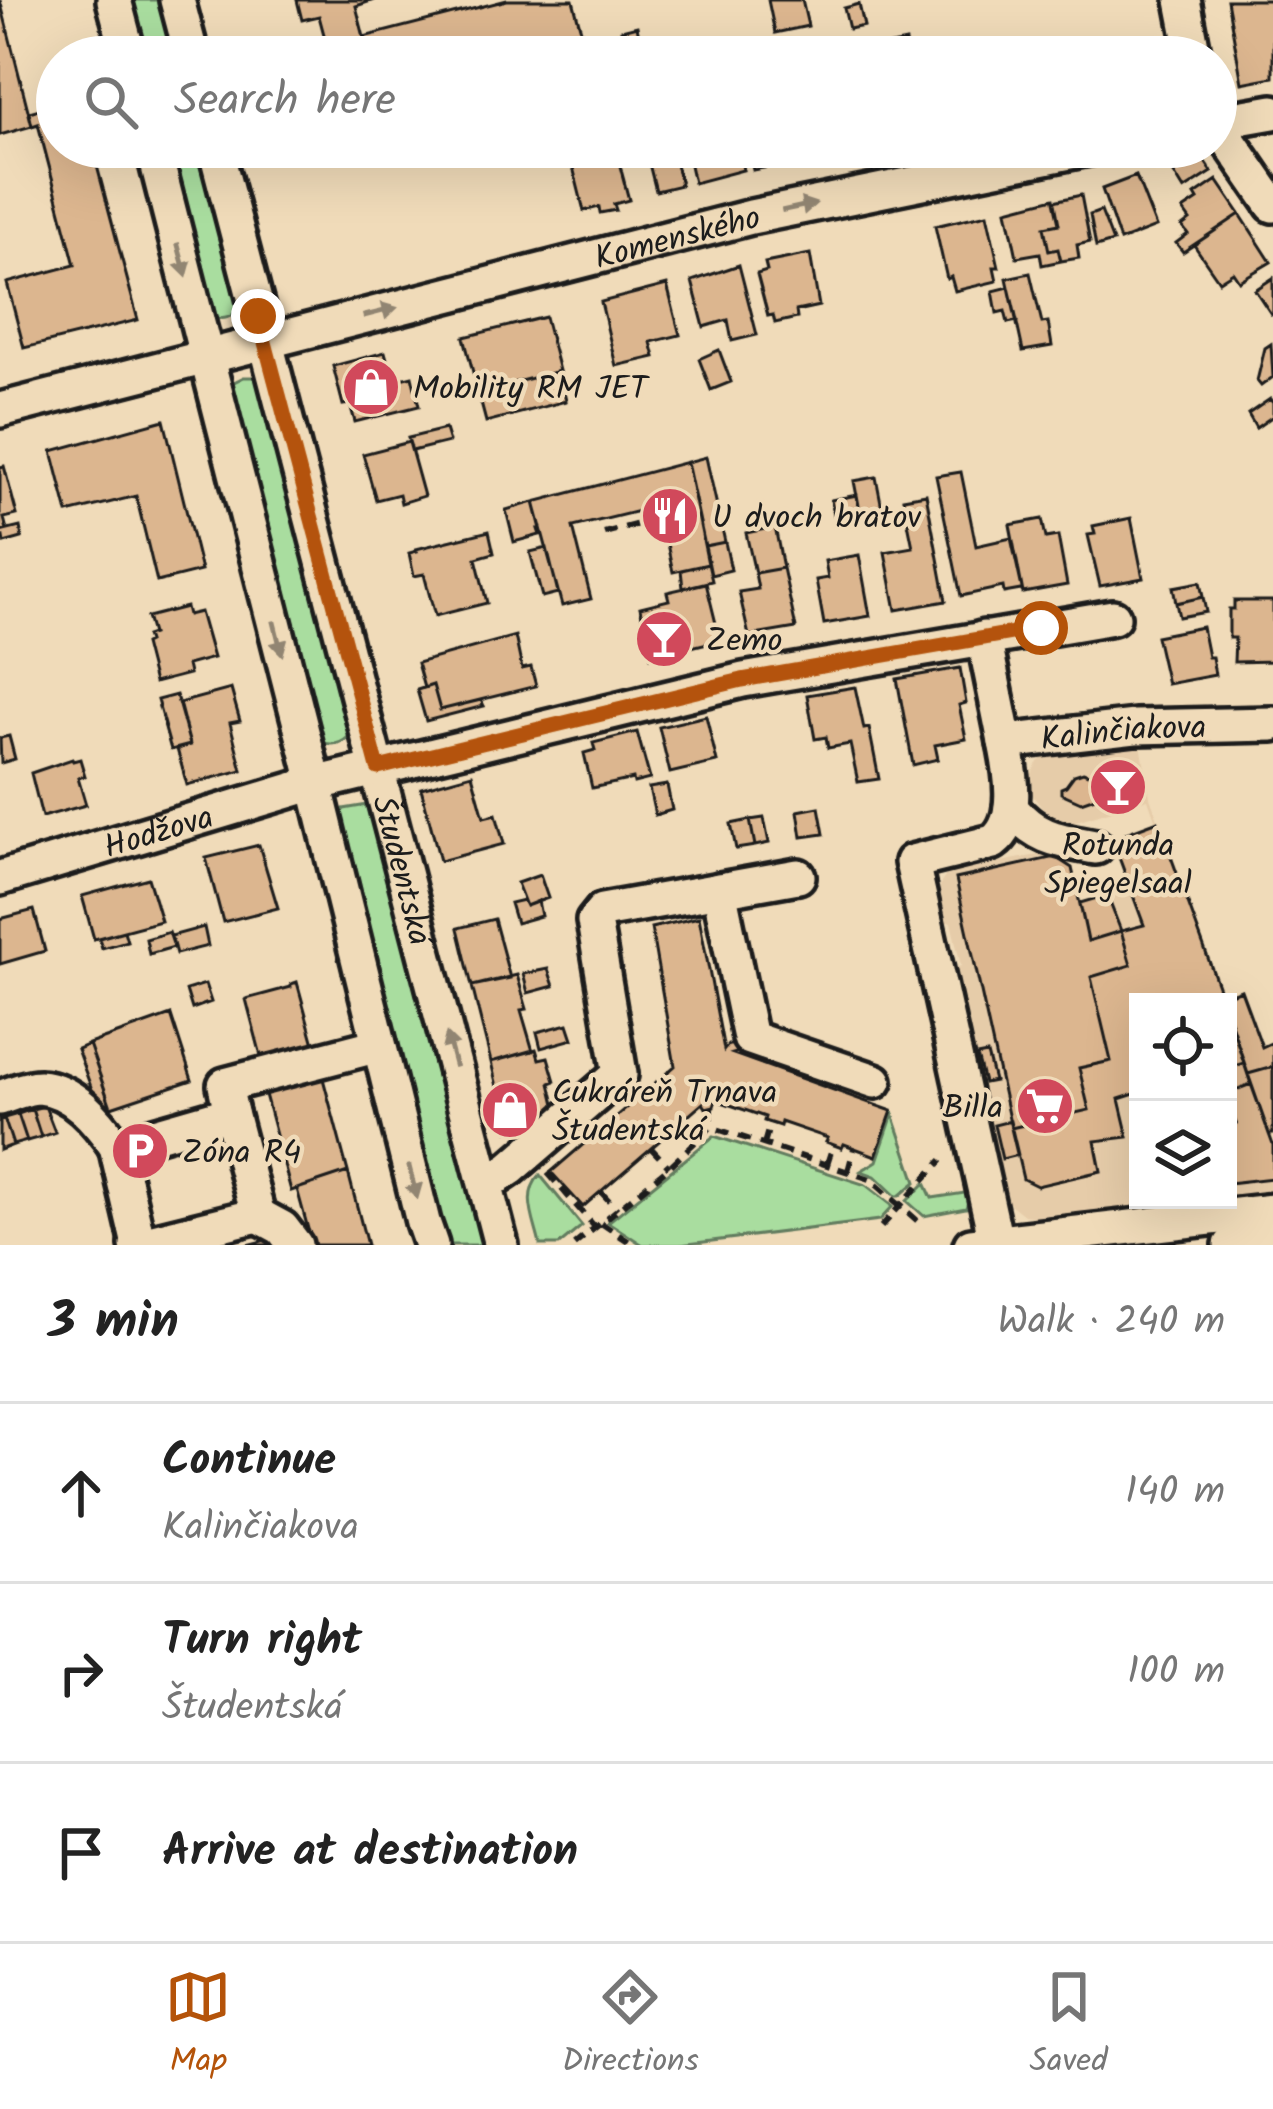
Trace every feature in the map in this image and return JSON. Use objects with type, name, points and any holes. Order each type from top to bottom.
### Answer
[{"type":"street","points":[[114,0],[123,36]]},
{"type":"street","points":[[177,0],[186,36]]},
{"type":"street","points":[[1183,0],[1190,36]]},
{"type":"street","points":[[1237,118],[1273,112]]},
{"type":"street","points":[[1237,153],[1273,205]]},
{"type":"street","name":"Študentská","points":[[158,168],[428,1242]]},
{"type":"street","name":"Študentská","points":[[221,168],[501,1245]]},
{"type":"street","name":"Komenského","points":[[0,410],[751,217],[991,168]]},
{"type":"street","points":[[378,768],[742,680],[1113,617]]},
{"type":"street","name":"Kalinčiakova","points":[[983,638],[1005,742],[1135,727],[1273,724]]},
{"type":"street","points":[[1005,742],[1011,808],[1001,837],[911,862],[984,1244],[1273,1211]]},
{"type":"street","name":"Hodžova","points":[[0,878],[378,768]]},
{"type":"street","points":[[1011,808],[1030,829],[1060,841],[1096,847]]},
{"type":"street","points":[[485,1179],[499,1176],[530,1152],[620,1074],[594,921],[602,911],[798,875]]},
{"type":"street","points":[[719,890],[750,1038],[875,1081]]},
{"type":"street","points":[[258,1215],[225,1085],[380,1045]]},
{"type":"street","points":[[0,1098],[38,1087],[67,1096],[93,1115],[116,1146],[138,1245],[258,1215],[282,1228],[295,1245]]},
{"type":"street","points":[[116,1146],[231,1113]]},
{"type":"street","points":[[1231,1245],[1273,1237]]},
{"type":"path","points":[[604,533],[662,518]]},
{"type":"path","points":[[574,1245],[711,1127],[711,1106]]},
{"type":"path","points":[[764,1144],[770,1123]]},
{"type":"path","points":[[711,1127],[870,1179],[919,1222]]},
{"type":"path","points":[[827,1164],[833,1145]]},
{"type":"path","points":[[652,1148],[669,1166]]},
{"type":"path","points":[[848,1171],[854,1148]]},
{"type":"path","points":[[530,1152],[598,1225],[634,1245]]},
{"type":"path","points":[[881,1227],[942,1160]]},
{"type":"path","points":[[602,1192],[617,1209]]},
{"type":"shaded area","points":[[1140,738],[1150,797],[1221,993],[1129,993],[1132,1209],[1042,1218],[1024,1215],[998,1188],[952,969],[961,966],[951,922],[941,923],[937,897],[948,872],[1043,854],[1072,868],[1080,903],[1130,889],[1117,852],[1126,833],[1156,822],[1148,799],[1073,822],[1058,819],[1042,808],[1028,782],[1049,751]]},
{"type":"shaded area","points":[[1241,990],[1262,1046],[1273,1042],[1273,1194],[1237,1198],[1237,993],[1232,993]]},
{"type":"green space","points":[[124,0],[168,0],[177,36],[133,36]]},
{"type":"green space","points":[[167,168],[212,168],[242,304],[227,318],[207,314]]},
{"type":"green space","points":[[244,377],[262,383],[355,727],[336,744],[319,742],[228,389]]},
{"type":"green space","points":[[367,805],[374,810],[493,1245],[446,1245],[439,1222],[338,817],[344,809]]},
{"type":"green space","points":[[893,1114],[916,1182],[899,1196],[861,1171],[877,1161]]},
{"type":"green space","points":[[714,1136],[866,1185],[893,1206],[880,1220],[680,1245],[643,1245],[608,1222]]},
{"type":"green space","points":[[540,1175],[582,1226],[559,1245],[540,1245],[530,1200]]},
{"type":"green space","points":[[925,1183],[932,1198],[971,1192],[966,1208],[924,1216],[907,1201]]},
{"type":"building","points":[[0,0],[32,126],[0,135]]},
{"type":"building","points":[[297,0],[374,0],[356,6],[364,36],[324,36],[319,16],[302,20]]},
{"type":"building","points":[[507,0],[573,0],[582,36],[368,36]]},
{"type":"building","points":[[768,0],[802,0],[808,26],[775,33]]},
{"type":"building","points":[[1227,0],[1273,0],[1273,77],[1242,83]]},
{"type":"building","points":[[859,4],[864,26],[849,29],[844,8]]},
{"type":"building","points":[[637,26],[639,36],[622,36],[621,30]]},
{"type":"building","points":[[50,168],[98,168],[138,320],[24,348],[7,283],[75,265]]},
{"type":"building","points":[[573,168],[621,168],[629,200],[614,204],[616,210],[584,211]]},
{"type":"building","points":[[650,168],[677,168],[681,185],[656,191]]},
{"type":"building","points":[[691,168],[743,168],[743,170],[694,183]]},
{"type":"building","points":[[1171,168],[1209,168],[1212,172],[1184,190]]},
{"type":"building","points":[[1136,176],[1156,227],[1120,241],[1102,189]]},
{"type":"building","points":[[1217,180],[1240,214],[1183,252],[1176,243],[1188,234],[1182,226],[1190,220],[1183,210]]},
{"type":"building","points":[[1081,195],[1090,242],[1077,245],[1079,258],[1061,261],[1058,249],[1049,251],[1044,227],[1059,224],[1054,201]]},
{"type":"building","points":[[1054,198],[1059,224],[1044,227],[1049,251],[1058,249],[1061,261],[1042,265],[1040,253],[1017,257],[1007,210]]},
{"type":"building","points":[[1101,211],[1113,242],[1096,247],[1090,215]]},
{"type":"building","points":[[987,214],[999,267],[994,267],[997,281],[955,291],[951,277],[947,279],[935,226]]},
{"type":"building","points":[[1240,214],[1271,262],[1239,281],[1233,272],[1219,281],[1194,245]]},
{"type":"building","points":[[810,254],[819,306],[796,311],[797,318],[775,323],[773,315],[768,316],[757,274],[767,271],[765,263]]},
{"type":"building","points":[[739,265],[757,335],[732,341],[728,320],[704,327],[692,281]]},
{"type":"building","points":[[1030,273],[1052,346],[1023,351],[1007,278]]},
{"type":"building","points":[[1273,278],[1273,313],[1271,314],[1255,290]]},
{"type":"building","points":[[667,285],[680,335],[651,342],[655,357],[616,366],[601,302]]},
{"type":"building","points":[[1009,287],[1017,321],[1008,323],[1005,311],[997,313],[993,291]]},
{"type":"building","points":[[545,317],[559,371],[478,392],[464,337]]},
{"type":"building","points":[[1271,344],[1273,377],[1261,386],[1257,381],[1265,348]]},
{"type":"building","points":[[719,350],[731,382],[711,390],[699,359]]},
{"type":"building","points":[[385,352],[393,381],[412,376],[419,406],[355,422],[350,404],[343,405],[333,366]]},
{"type":"building","points":[[559,371],[566,401],[486,422],[478,392]]},
{"type":"building","points":[[1270,399],[1273,416],[1256,428],[1248,414]]},
{"type":"building","points":[[164,420],[201,571],[157,582],[136,496],[68,513],[52,451]]},
{"type":"building","points":[[445,429],[449,442],[412,451],[408,438]]},
{"type":"building","points":[[409,442],[424,496],[401,503],[399,494],[376,500],[363,454]]},
{"type":"building","points":[[706,457],[725,542],[705,546],[687,462]]},
{"type":"building","points":[[687,462],[708,564],[673,572],[659,506],[573,527],[591,599],[562,606],[534,502]]},
{"type":"building","points":[[4,466],[17,515],[4,518],[7,530],[0,532],[0,467]]},
{"type":"building","points":[[961,472],[976,546],[1011,538],[1023,593],[1004,593],[1003,587],[961,596],[936,476]]},
{"type":"building","points":[[876,477],[884,518],[862,522],[854,481]]},
{"type":"building","points":[[926,494],[946,601],[896,610],[885,552],[913,547],[903,498]]},
{"type":"building","points":[[857,495],[862,522],[846,525],[844,513],[834,515],[831,500]]},
{"type":"building","points":[[534,502],[540,535],[514,542],[506,510]]},
{"type":"building","points":[[1131,518],[1143,578],[1100,586],[1088,535],[1095,534],[1093,526]]},
{"type":"building","points":[[1042,519],[1046,538],[1058,536],[1067,585],[1023,593],[1010,525]]},
{"type":"building","points":[[20,527],[22,538],[4,543],[0,538],[0,532]]},
{"type":"building","points":[[775,527],[783,568],[755,573],[746,533]]},
{"type":"building","points":[[489,531],[494,553],[476,558],[487,603],[435,616],[424,574],[414,576],[409,553]]},
{"type":"building","points":[[725,542],[731,570],[711,575],[705,546]]},
{"type":"building","points":[[547,548],[558,593],[542,597],[530,552]]},
{"type":"building","points":[[859,555],[870,616],[824,624],[816,580],[828,578],[825,561]]},
{"type":"building","points":[[708,564],[712,581],[683,588],[681,570]]},
{"type":"building","points":[[783,568],[796,628],[749,636],[739,592],[758,589],[755,573]]},
{"type":"building","points":[[1200,582],[1203,597],[1176,603],[1173,587]]},
{"type":"building","points":[[706,583],[720,640],[651,657],[640,607],[669,600],[667,592]]},
{"type":"building","points":[[1203,597],[1206,612],[1179,617],[1176,603]]},
{"type":"building","points":[[1234,601],[1273,601],[1273,661],[1234,662],[1229,609],[1234,609]]},
{"type":"building","points":[[186,607],[188,615],[200,612],[213,658],[187,665],[189,674],[154,683],[144,644],[152,634],[147,617]]},
{"type":"building","points":[[1202,627],[1215,675],[1167,684],[1156,636]]},
{"type":"building","points":[[515,636],[522,669],[531,667],[536,686],[440,710],[433,685],[424,688],[417,663]]},
{"type":"building","points":[[960,668],[966,703],[959,705],[966,739],[935,745],[938,759],[913,765],[897,679]]},
{"type":"building","points":[[433,685],[440,710],[481,700],[484,706],[426,721],[417,690]]},
{"type":"building","points":[[855,687],[879,779],[858,782],[850,744],[828,748],[826,737],[815,739],[807,695]]},
{"type":"building","points":[[231,689],[240,721],[230,723],[242,770],[187,785],[177,749],[190,745],[179,703]]},
{"type":"building","points":[[176,695],[190,745],[171,750],[157,700]]},
{"type":"building","points":[[706,716],[717,762],[670,773],[659,727]]},
{"type":"building","points":[[637,732],[650,779],[592,788],[584,753],[595,750],[593,743]]},
{"type":"building","points":[[9,736],[15,759],[1,763],[0,738]]},
{"type":"building","points":[[80,759],[85,776],[78,778],[86,805],[42,817],[31,773]]},
{"type":"building","points":[[1083,772],[1103,780],[1095,797],[1081,802],[1061,793],[1074,775]]},
{"type":"building","points":[[472,774],[484,817],[496,814],[504,844],[440,861],[421,788]]},
{"type":"building","points":[[667,785],[672,810],[655,815],[649,788]]},
{"type":"building","points":[[819,807],[824,834],[802,837],[798,811]]},
{"type":"building","points":[[764,818],[769,843],[755,846],[750,820]]},
{"type":"building","points":[[750,820],[755,846],[736,849],[731,824]]},
{"type":"building","points":[[1158,821],[1221,993],[1129,993],[1129,1096],[1119,1099],[1128,1137],[1095,1141],[1101,1171],[1037,1186],[1023,1179],[1011,1128],[1089,1110],[1079,1068],[1111,1061],[1091,977],[1131,965],[1121,931],[1144,925],[1117,852],[1126,833]]},
{"type":"building","points":[[259,845],[278,908],[223,922],[206,858]]},
{"type":"building","points":[[1055,857],[1072,868],[1088,941],[1121,931],[1131,965],[1091,977],[1111,1061],[1079,1068],[1089,1110],[1011,1128],[956,879]]},
{"type":"building","points":[[540,875],[548,898],[526,906],[517,883]]},
{"type":"building","points":[[148,878],[161,921],[94,939],[82,896]]},
{"type":"building","points":[[1107,895],[1121,931],[1088,941],[1080,903]]},
{"type":"building","points":[[523,900],[526,906],[538,901],[541,916],[516,923],[510,903]]},
{"type":"building","points":[[34,910],[45,951],[0,964],[0,919]]},
{"type":"building","points":[[699,917],[724,1050],[728,1045],[743,1045],[743,1051],[733,1054],[892,1111],[876,1156],[844,1144],[842,1148],[826,1142],[828,1138],[781,1122],[780,1126],[764,1121],[765,1117],[716,1100],[706,1108],[703,1103],[583,1207],[551,1172],[675,1066],[651,928]]},
{"type":"building","points":[[494,919],[510,978],[472,986],[458,928]]},
{"type":"building","points":[[204,927],[208,946],[176,954],[171,936]]},
{"type":"building","points":[[124,931],[127,941],[102,948],[99,938]]},
{"type":"building","points":[[169,932],[174,947],[149,954],[146,939]]},
{"type":"building","points":[[548,969],[554,986],[528,993],[523,974]]},
{"type":"building","points":[[517,975],[533,1051],[491,1062],[472,986]]},
{"type":"building","points":[[297,982],[317,1055],[269,1086],[246,999]]},
{"type":"building","points":[[205,984],[211,1002],[192,1009],[186,990]]},
{"type":"building","points":[[1241,990],[1262,1047],[1273,1042],[1273,1067],[1248,1074],[1237,1041],[1237,993],[1233,993]]},
{"type":"building","points":[[171,1015],[192,1080],[111,1107],[89,1044]]},
{"type":"building","points":[[568,1024],[573,1039],[541,1048],[537,1032]]},
{"type":"building","points":[[89,1044],[109,1102],[98,1106],[77,1049]]},
{"type":"building","points":[[536,1049],[539,1059],[548,1057],[558,1117],[508,1131],[491,1062]]},
{"type":"building","points":[[987,1054],[994,1081],[984,1083],[977,1056]]},
{"type":"building","points":[[1244,1063],[1251,1084],[1237,1089],[1237,1065]]},
{"type":"building","points":[[1273,1067],[1273,1134],[1269,1134],[1248,1074]]},
{"type":"building","points":[[321,1071],[348,1172],[291,1191],[263,1087]]},
{"type":"building","points":[[1251,1084],[1273,1145],[1273,1178],[1237,1182],[1237,1089]]},
{"type":"building","points":[[45,1106],[55,1132],[41,1137],[32,1109]]},
{"type":"building","points":[[32,1109],[41,1137],[27,1141],[18,1114]]},
{"type":"building","points":[[18,1114],[27,1141],[13,1145],[4,1118]]},
{"type":"building","points":[[4,1118],[13,1145],[0,1150],[0,1120]]},
{"type":"building","points":[[1010,1121],[1018,1155],[1002,1159],[994,1125]]},
{"type":"building","points":[[348,1172],[367,1245],[247,1245],[308,1229],[297,1189]]},
{"type":"place","name":"Mobility RM JET","points":[[371,387]]},
{"type":"place","name":"U dvoch bratov","points":[[670,516]]},
{"type":"place","name":"Zemo","points":[[664,639]]},
{"type":"place","name":"Rotunda Spiegelsaal","points":[[1118,787]]},
{"type":"place","name":"Billa","points":[[1045,1106]]},
{"type":"place","name":"Cukráreň Trnava Študentská","points":[[510,1110]]},
{"type":"place","name":"Zóna R4","points":[[140,1151]]},
{"type":"route","points":[[258,316],[378,768],[742,680],[1041,628]]}]
